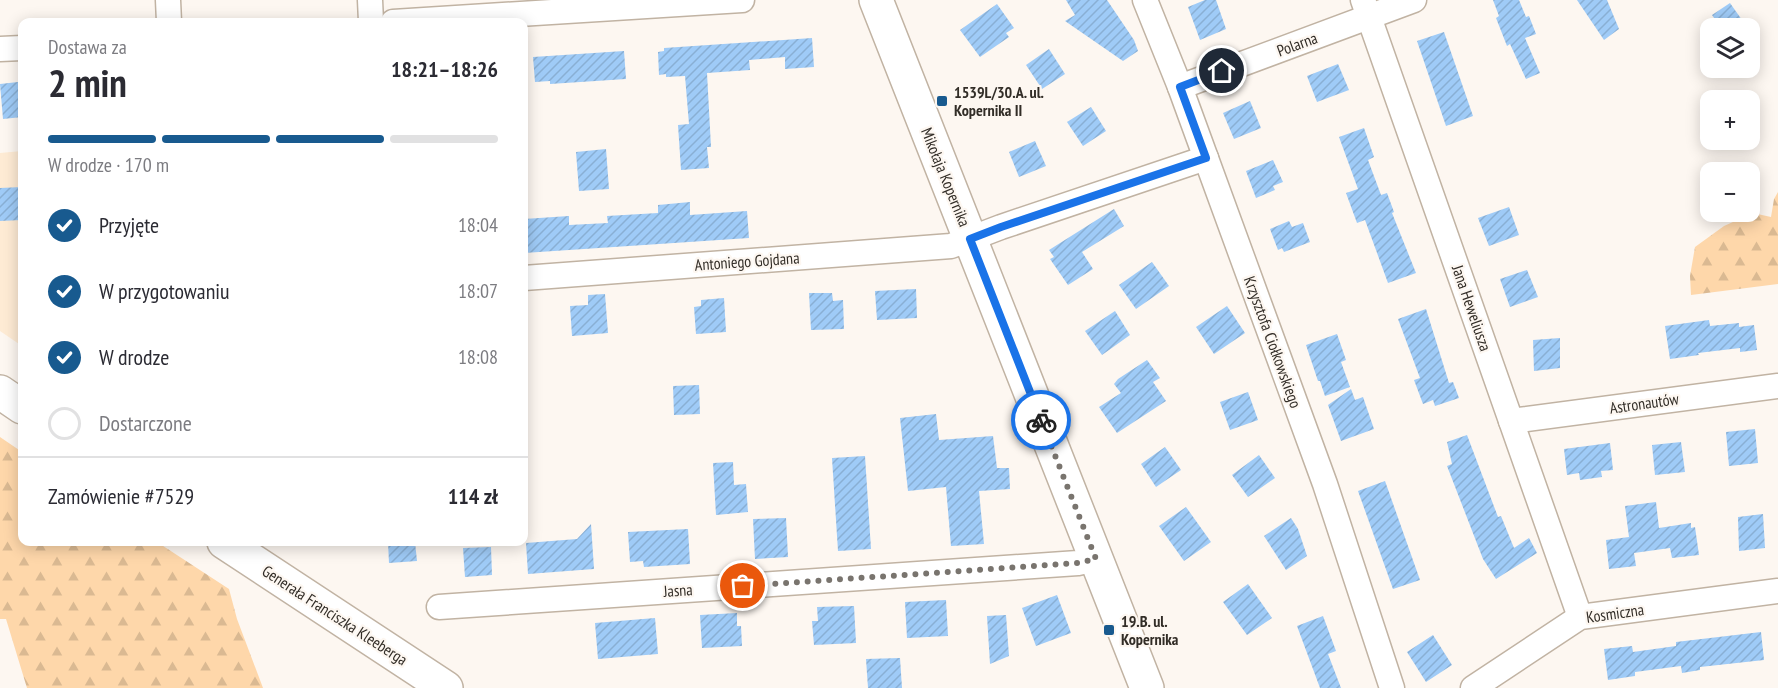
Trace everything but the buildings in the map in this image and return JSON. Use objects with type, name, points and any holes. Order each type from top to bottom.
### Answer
[{"type":"street","points":[[168,0],[169,18]]},
{"type":"street","points":[[370,0],[371,18]]},
{"type":"street","points":[[436,18],[574,5],[742,0]]},
{"type":"street","name":"Mikołaja Kopernika","points":[[876,0],[1147,688]]},
{"type":"street","name":"Krzysztofa Ciołkowskiego","points":[[1145,0],[1180,87],[1325,484],[1392,688]]},
{"type":"street","name":"Polarna","points":[[1180,87],[1366,8],[1414,0]]},
{"type":"street","name":"Jana Heweliusza","points":[[1366,8],[1580,617]]},
{"type":"street","points":[[0,49],[18,48]]},
{"type":"street","points":[[970,239],[1206,158]]},
{"type":"street","name":"Antoniego Gojdana","points":[[528,278],[951,246],[970,239]]},
{"type":"street","name":"Astronautów","points":[[1511,421],[1778,386]]},
{"type":"street","points":[[0,392],[18,404]]},
{"type":"street","name":"Generała Franciszka Kleeberga","points":[[230,546],[446,688]]},
{"type":"street","name":"Jasna","points":[[439,607],[1078,563],[1096,559]]},
{"type":"street","name":"Kosmiczna","points":[[1473,688],[1580,617],[1778,591]]},
{"type":"shaded area","points":[[18,151],[18,343],[0,331],[0,153]]},
{"type":"green space","points":[[1778,192],[1778,284],[1691,295],[1690,276],[1695,247],[1733,222],[1760,222],[1760,215],[1771,217],[1774,199]]},
{"type":"green space","points":[[0,437],[18,449],[18,546],[163,546],[229,589],[237,619],[263,688],[27,688],[6,619],[0,619]]},
{"type":"way so far","points":[[743,586],[1078,563],[1096,559],[1041,420]]},
{"type":"place","name":"1539L/30.A. ul. Kopernika II","points":[[942,101]]},
{"type":"place","name":"19.B. ul. Kopernika","points":[[1109,630]]},
{"type":"route","points":[[1041,420],[970,239],[1206,158],[1180,87],[1222,71]]}]
